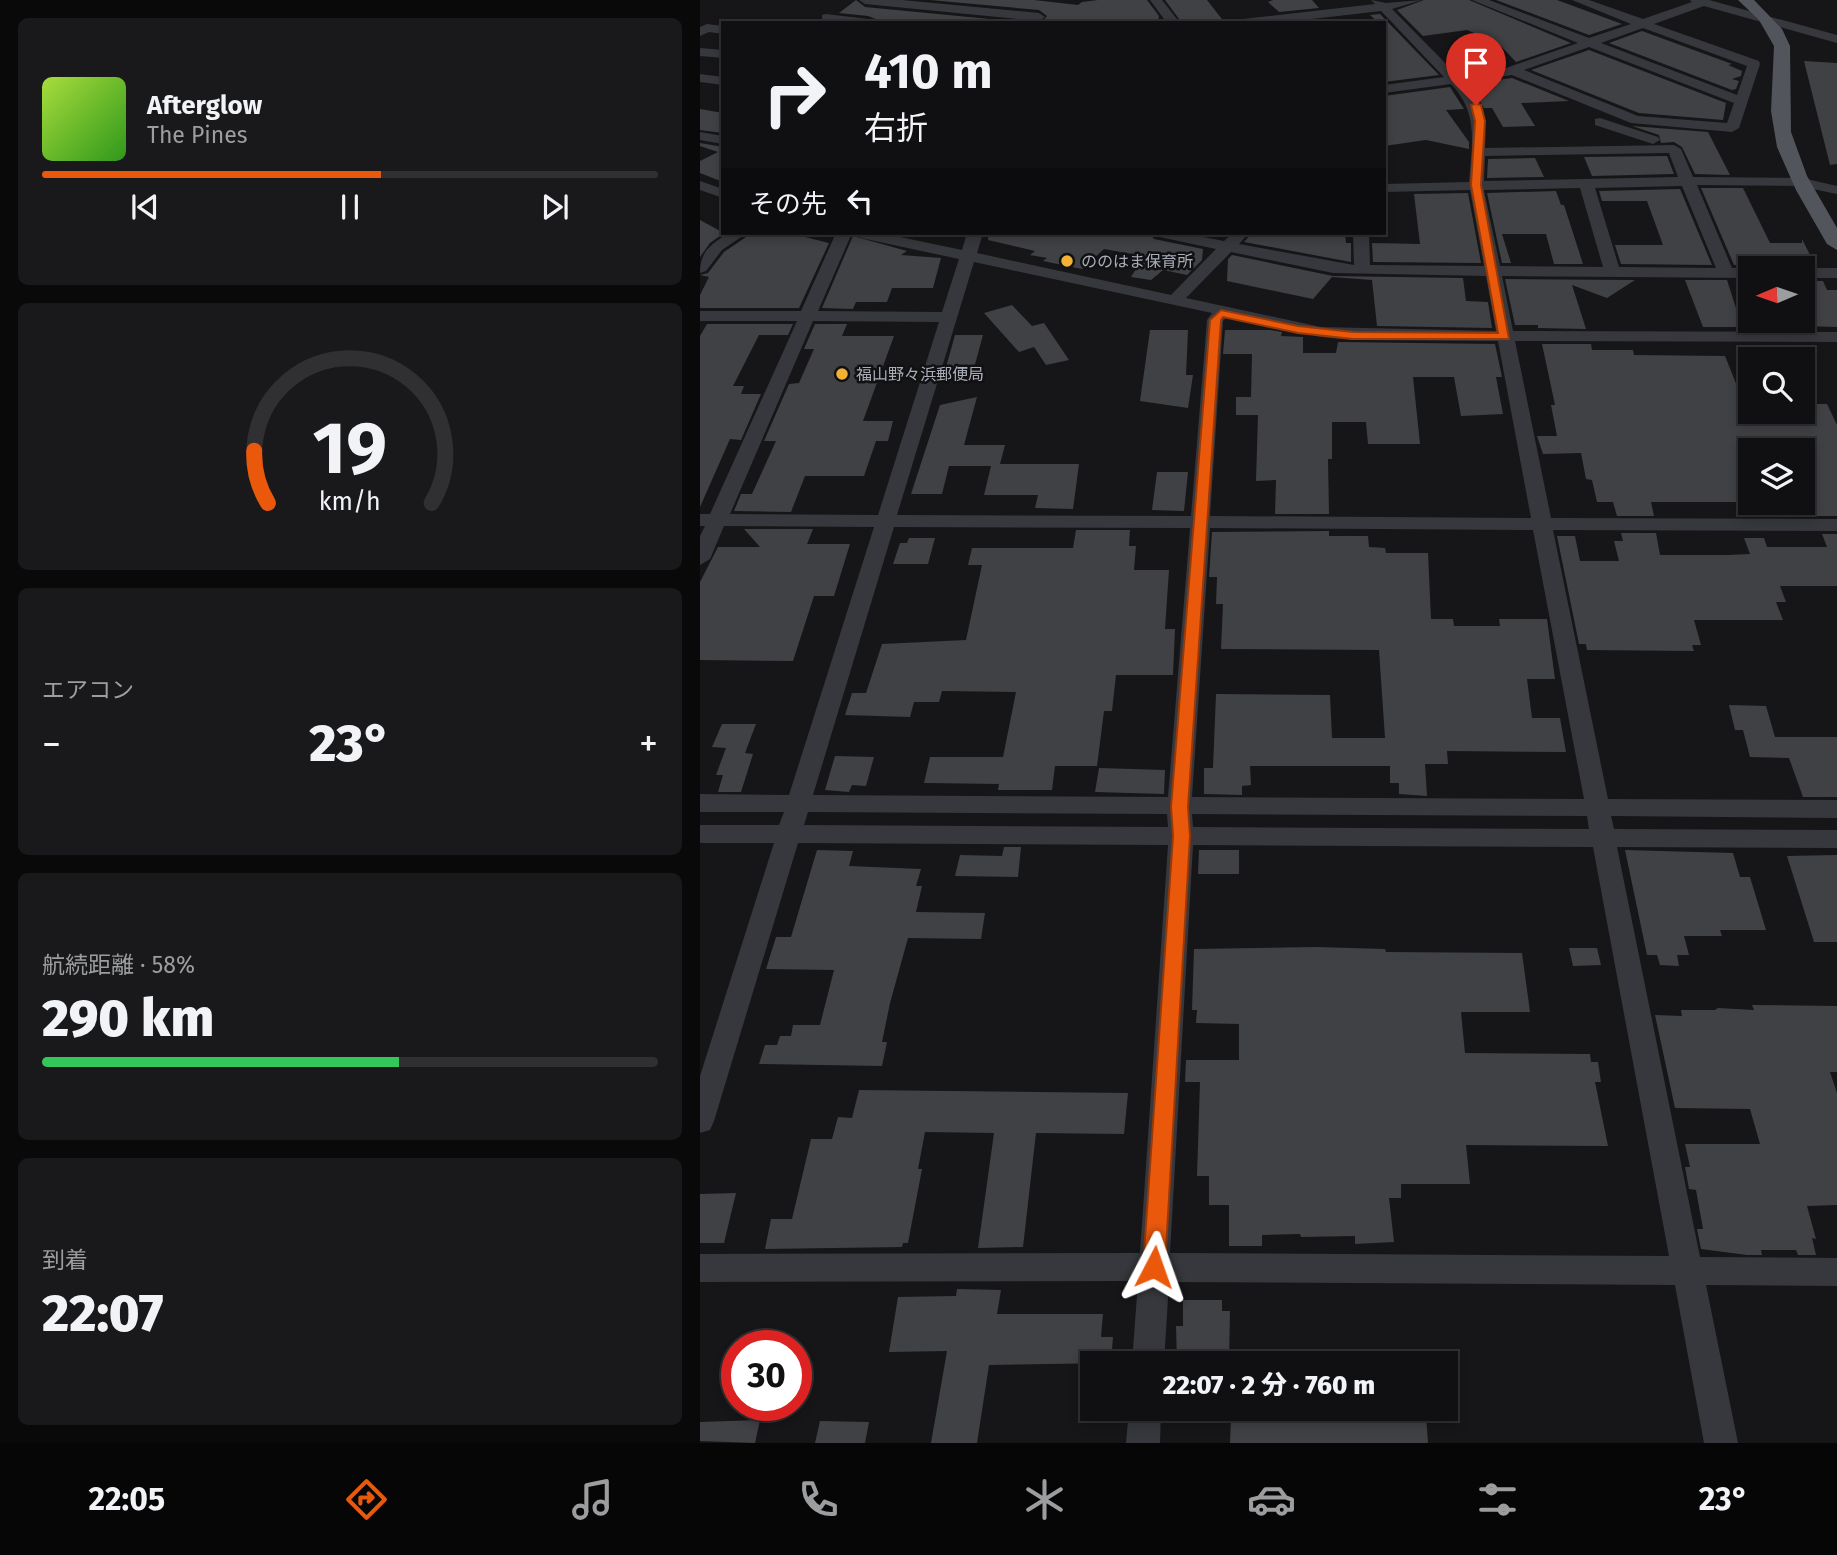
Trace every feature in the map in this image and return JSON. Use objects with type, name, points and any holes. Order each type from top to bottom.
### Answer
[{"type":"main road","points":[[1745,0],[1780,33],[1783,49],[1782,130],[1803,184],[1837,244]]},
{"type":"street","points":[[865,0],[1038,20],[1045,0]]},
{"type":"street","points":[[1156,0],[1172,21]]},
{"type":"street","points":[[1254,21],[1416,0]]},
{"type":"street","points":[[1478,0],[1741,101]]},
{"type":"street","points":[[1514,71],[1636,120],[1732,128],[1754,64],[1578,0]]},
{"type":"street","points":[[1386,89],[1514,71],[1700,1],[1837,39]]},
{"type":"street","points":[[1380,3],[1456,80],[1471,97],[1479,115],[1476,185],[1721,1443]]},
{"type":"street","points":[[823,20],[842,6]]},
{"type":"street","points":[[700,32],[707,28],[721,30]]},
{"type":"street","points":[[700,51],[721,54]]},
{"type":"street","points":[[700,78],[721,81]]},
{"type":"street","points":[[1600,122],[1621,132],[1668,144],[1688,181],[1726,273]]},
{"type":"street","points":[[700,135],[721,140]]},
{"type":"street","points":[[1479,152],[1670,148]]},
{"type":"street","points":[[1386,188],[1688,181],[1803,184],[1837,190]]},
{"type":"street","points":[[1586,182],[1612,272]]},
{"type":"street","points":[[700,185],[721,193]]},
{"type":"street","points":[[700,241],[705,257],[735,235]]},
{"type":"street","points":[[700,559],[708,520],[843,235]]},
{"type":"street","points":[[870,235],[1175,300],[1298,330],[1342,334],[1837,337]]},
{"type":"street","points":[[700,1121],[786,835],[974,235]]},
{"type":"street","points":[[1170,235],[1333,268],[1362,271],[1738,273]]},
{"type":"street","points":[[1175,300],[1239,235]]},
{"type":"street","points":[[1361,235],[1362,271]]},
{"type":"street","points":[[1815,273],[1837,273]]},
{"type":"street","points":[[1149,1351],[1181,836],[1179,807],[1215,320],[1221,313]]},
{"type":"street","points":[[700,316],[948,317]]},
{"type":"street","points":[[708,520],[1837,525]]},
{"type":"street","points":[[700,803],[1837,809]]},
{"type":"street","points":[[700,834],[1837,839]]},
{"type":"street","points":[[700,1268],[1154,1267],[1837,1272]]},
{"type":"street","points":[[1143,1443],[1144,1421]]},
{"type":"building","points":[[856,0],[865,7],[1009,21],[881,21],[868,16],[839,13]]},
{"type":"building","points":[[930,0],[1034,0],[1078,5],[1098,0],[1147,0],[1159,16],[1158,21],[1043,21],[1047,16],[1039,10]]},
{"type":"building","points":[[1165,0],[1207,0],[1223,21],[1181,21]]},
{"type":"building","points":[[1312,0],[1319,8],[1279,12],[1268,2]]},
{"type":"building","points":[[1424,0],[1469,0],[1571,43],[1516,62],[1498,43],[1467,30],[1423,36],[1397,10]]},
{"type":"building","points":[[1496,0],[1557,0],[1622,24],[1589,35]]},
{"type":"building","points":[[1380,14],[1439,75],[1386,82],[1386,21],[1377,21],[1370,15]]},
{"type":"building","points":[[1642,31],[1732,64],[1728,65],[1742,71],[1741,76],[1732,79],[1739,81],[1736,89],[1732,90],[1609,43]]},
{"type":"building","points":[[1589,50],[1726,103],[1723,120],[1639,113],[1531,70]]},
{"type":"building","points":[[1804,61],[1837,63],[1837,164],[1830,165]]},
{"type":"building","points":[[1512,78],[1569,101],[1521,103],[1535,126],[1503,127],[1492,108],[1484,108],[1469,84]]},
{"type":"building","points":[[1450,87],[1464,109],[1446,110],[1469,142],[1469,149],[1426,140],[1386,146],[1386,96]]},
{"type":"building","points":[[700,109],[721,113],[721,133],[700,130]]},
{"type":"building","points":[[1632,126],[1708,132],[1730,175],[1695,174],[1682,147],[1674,142],[1661,143],[1659,135]]},
{"type":"building","points":[[700,143],[721,147],[721,181],[700,173],[700,161],[718,152],[700,146]]},
{"type":"building","points":[[1667,156],[1674,174],[1592,176],[1584,157]]},
{"type":"building","points":[[1535,158],[1544,177],[1487,178],[1488,159]]},
{"type":"building","points":[[1701,188],[1743,188],[1770,243],[1802,243],[1802,239],[1810,256],[1738,256],[1738,265],[1734,265]]},
{"type":"building","points":[[1680,189],[1712,265],[1621,264],[1615,245],[1663,245],[1647,201],[1602,201],[1599,191]]},
{"type":"building","points":[[1556,191],[1561,205],[1564,205],[1583,264],[1554,264],[1546,234],[1502,234],[1511,263],[1502,263],[1487,193]]},
{"type":"building","points":[[1468,193],[1481,263],[1373,262],[1372,243],[1420,244],[1414,194]]},
{"type":"building","points":[[700,220],[721,231],[721,235],[710,243],[700,257]]},
{"type":"building","points":[[749,235],[797,235],[829,243],[799,308],[700,308],[700,295],[709,277],[700,275],[708,273],[724,252]]},
{"type":"building","points":[[989,235],[1151,235],[1154,239],[1203,249],[1202,260],[1187,275],[1163,270],[1151,280],[1131,277],[1144,256],[1104,249],[1082,269],[1043,261],[1047,258],[1030,255],[1035,251],[988,240]]},
{"type":"building","points":[[1250,235],[1345,235],[1346,243],[1351,243],[1351,262],[1244,242]]},
{"type":"building","points":[[853,236],[907,251],[901,255],[941,258],[933,288],[892,288],[887,302],[856,302],[853,309],[822,308]]},
{"type":"building","points":[[1232,255],[1333,276],[1463,278],[1466,301],[1488,302],[1492,328],[1377,326],[1372,280],[1332,277],[1313,299],[1227,281],[1228,259]]},
{"type":"building","points":[[1505,279],[1635,280],[1607,298],[1572,285],[1586,329],[1515,325]]},
{"type":"building","points":[[1685,280],[1727,280],[1738,314],[1738,327],[1703,327]]},
{"type":"building","points":[[1815,281],[1823,281],[1827,290],[1837,290],[1837,327],[1815,326]]},
{"type":"building","points":[[1012,305],[1032,326],[1044,323],[1069,360],[1046,365],[1034,347],[1019,352],[984,313]]},
{"type":"building","points":[[707,324],[793,324],[788,335],[759,335],[733,386],[744,386],[741,394],[761,394],[741,440],[730,439],[700,507],[700,336]]},
{"type":"building","points":[[815,324],[847,324],[842,336],[894,336],[863,421],[893,421],[888,441],[876,441],[864,476],[805,476],[791,512],[734,511],[741,494],[752,494],[776,441],[764,441],[789,384],[799,383],[814,349],[804,349]]},
{"type":"building","points":[[1150,330],[1188,330],[1186,375],[1193,375],[1188,408],[1140,401]]},
{"type":"building","points":[[1225,330],[1270,330],[1282,332],[1281,336],[1303,337],[1303,353],[1336,353],[1338,342],[1495,344],[1502,377],[1496,377],[1503,414],[1461,416],[1454,377],[1413,377],[1420,444],[1368,444],[1366,422],[1332,422],[1332,459],[1328,459],[1329,514],[1275,514],[1276,480],[1256,481],[1258,415],[1236,415],[1236,397],[1251,397],[1252,354],[1223,354]]},
{"type":"building","points":[[955,335],[983,335],[974,368],[943,378]]},
{"type":"building","points":[[1542,344],[1591,344],[1592,350],[1633,350],[1634,355],[1725,356],[1738,388],[1738,424],[1815,424],[1815,404],[1827,404],[1837,425],[1837,516],[1815,514],[1815,438],[1738,438],[1738,502],[1651,502],[1654,516],[1617,516],[1613,502],[1597,502],[1592,480],[1586,479],[1581,453],[1543,454],[1537,436],[1557,436],[1551,405],[1555,405]]},
{"type":"building","points":[[977,397],[964,445],[1005,445],[1000,464],[1079,464],[1073,509],[1035,508],[1038,495],[984,495],[991,466],[949,466],[942,494],[911,494],[940,405]]},
{"type":"building","points":[[1157,472],[1188,472],[1184,511],[1152,510]]},
{"type":"building","points":[[744,529],[813,529],[807,544],[850,544],[834,596],[814,596],[793,661],[700,660],[700,582],[718,547],[760,547]]},
{"type":"building","points":[[1076,530],[1130,530],[1129,546],[1136,546],[1134,570],[1169,570],[1165,629],[1175,629],[1173,675],[1116,675],[1112,711],[1104,711],[1097,766],[1055,766],[1052,790],[998,790],[999,784],[924,783],[930,757],[1003,757],[1016,692],[942,691],[939,702],[914,702],[910,717],[845,715],[852,693],[866,693],[882,644],[966,640],[982,565],[968,565],[972,548],[1073,548]]},
{"type":"building","points":[[1329,531],[1329,536],[1368,536],[1369,547],[1385,548],[1386,553],[1428,553],[1431,619],[1453,619],[1454,626],[1500,626],[1499,619],[1547,619],[1555,679],[1527,679],[1532,718],[1560,718],[1566,752],[1447,751],[1448,764],[1425,764],[1427,796],[1399,794],[1399,783],[1390,783],[1390,766],[1250,766],[1251,785],[1242,786],[1242,795],[1204,794],[1204,768],[1213,768],[1216,694],[1330,695],[1332,738],[1385,738],[1379,650],[1221,649],[1223,604],[1216,604],[1217,577],[1209,577],[1212,532]]},
{"type":"building","points":[[1621,533],[1656,533],[1660,555],[1750,554],[1744,538],[1764,538],[1767,547],[1827,547],[1822,534],[1837,534],[1837,586],[1780,586],[1786,602],[1776,602],[1783,620],[1694,620],[1701,645],[1692,645],[1694,651],[1587,650],[1586,644],[1579,644],[1557,536],[1575,536],[1580,561],[1619,561],[1614,541],[1623,541]]},
{"type":"building","points":[[909,538],[935,538],[928,564],[893,564],[900,543],[907,543]]},
{"type":"building","points":[[1729,705],[1766,706],[1775,737],[1837,737],[1837,797],[1803,797],[1789,758],[1750,757],[1743,730],[1735,730]]},
{"type":"building","points":[[722,724],[756,724],[745,753],[753,754],[741,792],[718,792],[723,775],[716,775],[726,748],[712,747]]},
{"type":"building","points":[[835,756],[874,757],[866,786],[852,785],[849,792],[825,790]]},
{"type":"building","points":[[1099,768],[1165,770],[1164,794],[1095,792]]},
{"type":"building","points":[[1004,847],[1021,847],[1018,877],[955,876],[960,855],[1002,856]]},
{"type":"building","points":[[817,850],[853,851],[849,866],[921,869],[916,886],[922,886],[916,912],[985,913],[981,939],[908,938],[882,1042],[887,1042],[882,1066],[759,1064],[765,1045],[777,1045],[780,1036],[791,1036],[793,1025],[820,1025],[834,970],[766,969],[776,937],[791,937]]},
{"type":"building","points":[[1199,850],[1239,850],[1239,874],[1198,874]]},
{"type":"building","points":[[1625,850],[1733,853],[1740,877],[1750,877],[1766,930],[1720,930],[1722,936],[1684,936],[1689,955],[1677,955],[1679,966],[1660,965],[1657,955],[1647,955]]},
{"type":"building","points":[[1837,855],[1837,942],[1814,942],[1787,856]]},
{"type":"building","points":[[1569,948],[1597,948],[1601,965],[1573,966]]},
{"type":"building","points":[[1194,949],[1385,949],[1386,952],[1522,953],[1530,1012],[1461,1012],[1465,1053],[1590,1054],[1591,1062],[1598,1062],[1601,1082],[1595,1082],[1608,1146],[1466,1145],[1470,1184],[1401,1184],[1401,1198],[1389,1198],[1394,1242],[1355,1244],[1355,1236],[1301,1237],[1300,1234],[1262,1235],[1262,1246],[1229,1246],[1229,1205],[1209,1205],[1209,1176],[1197,1176],[1200,1082],[1185,1082],[1186,1060],[1239,1060],[1239,1024],[1196,1023],[1197,1010],[1192,1010]]},
{"type":"building","points":[[1752,1005],[1837,1006],[1837,1072],[1830,1072],[1837,1093],[1837,1205],[1807,1206],[1816,1239],[1812,1238],[1816,1255],[1798,1255],[1796,1250],[1761,1250],[1762,1255],[1747,1255],[1701,1249],[1697,1229],[1703,1229],[1696,1190],[1689,1189],[1685,1167],[1690,1167],[1685,1144],[1760,1144],[1750,1109],[1675,1108],[1655,1015],[1682,1016],[1681,1010],[1718,1008],[1754,1010]]},
{"type":"building","points":[[859,1090],[1128,1093],[1124,1134],[1036,1133],[1023,1247],[978,1248],[994,1133],[925,1132],[918,1169],[922,1169],[908,1243],[903,1243],[902,1247],[765,1249],[771,1219],[792,1219],[811,1139],[832,1139],[838,1117],[852,1118]]},
{"type":"building","points":[[736,1193],[724,1243],[700,1243],[700,1194]]},
{"type":"building","points":[[957,1289],[1001,1290],[997,1314],[1103,1314],[1101,1337],[1113,1337],[1112,1351],[1080,1351],[1080,1364],[989,1365],[977,1443],[931,1443],[947,1351],[889,1352],[898,1297],[956,1296]]},
{"type":"building","points":[[1183,1300],[1222,1300],[1222,1311],[1230,1311],[1229,1351],[1177,1351],[1176,1326],[1183,1326]]},
{"type":"building","points":[[760,1421],[755,1443],[700,1441],[700,1422]]},
{"type":"building","points":[[820,1421],[869,1422],[865,1443],[815,1443]]},
{"type":"building","points":[[1231,1421],[1426,1421],[1428,1443],[1230,1443]]},
{"type":"place","name":"ののはま保育所","points":[[1067,261]]},
{"type":"place","name":"福山野々浜郵便局","points":[[842,374]]},
{"type":"route","points":[[1154,1267],[1181,836],[1179,807],[1215,320],[1221,313],[1298,330],[1353,335],[1504,336],[1476,185],[1480,121],[1476,105]]}]
